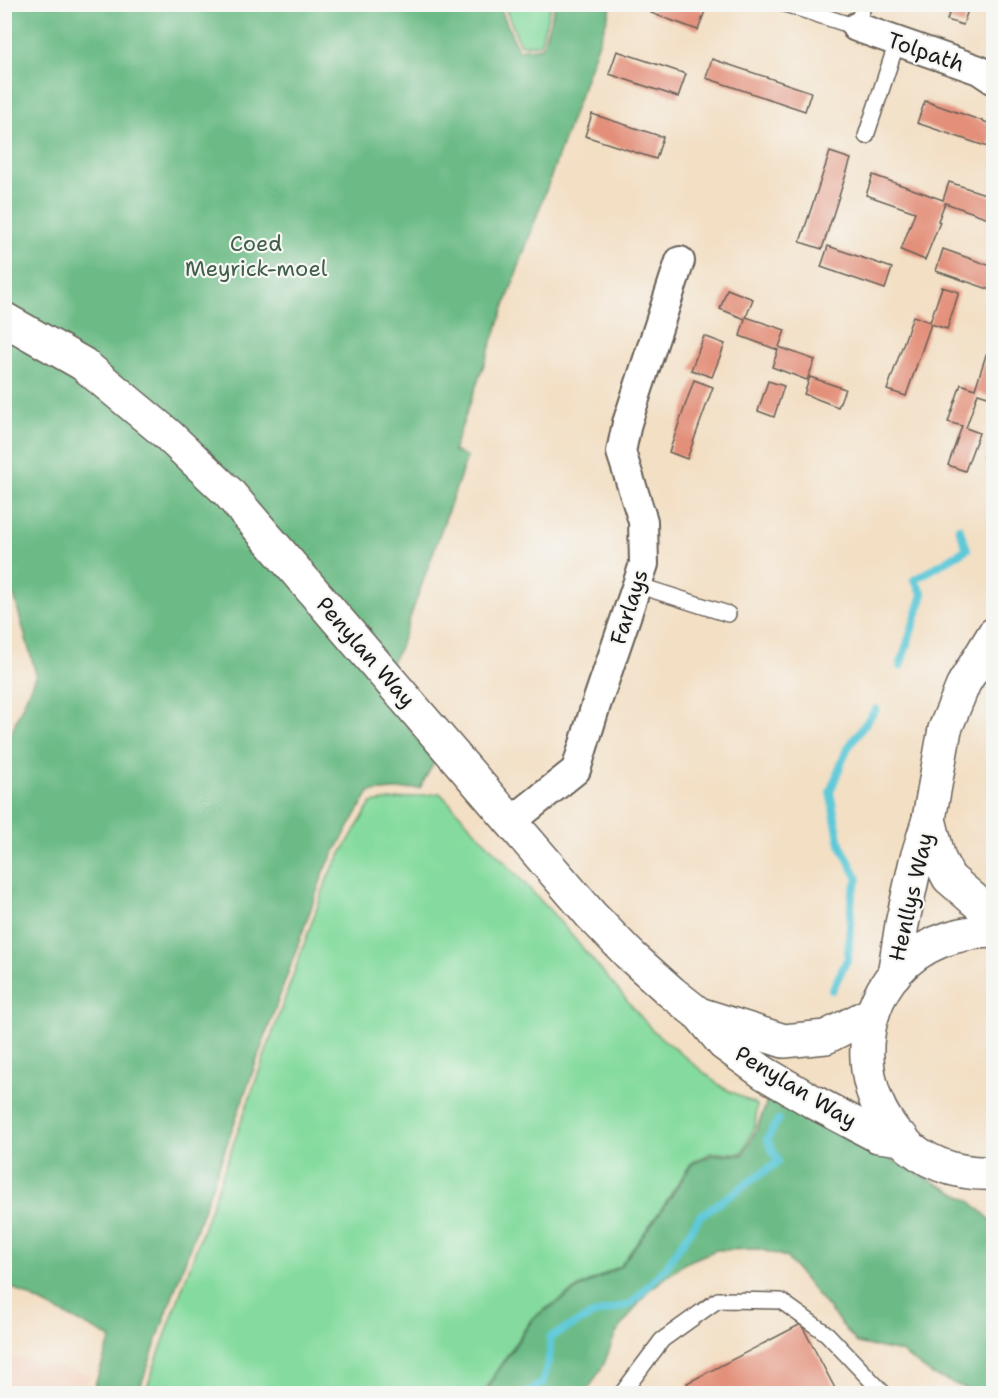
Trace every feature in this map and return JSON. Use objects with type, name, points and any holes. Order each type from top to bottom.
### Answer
[{"type":"street","name":"Tolpath","points":[[860,16],[897,42],[979,70],[993,80]]},
{"type":"street","name":"Farlays","points":[[512,821],[576,770],[638,585],[644,564],[643,521],[621,452],[627,423],[680,261]]},
{"type":"street","name":"Penylan Way","points":[[4,319],[83,364],[167,435],[228,492],[591,915],[631,956],[700,1015],[724,1044],[764,1073],[878,1136],[903,1139]]},
{"type":"street","name":"Henllys Way","points":[[894,975],[902,924],[916,861],[929,819],[945,729],[964,683],[993,634]]},
{"type":"street","name":"Henllys Way","points":[[929,819],[939,859],[949,878],[993,917]]},
{"type":"street","points":[[988,1180],[933,1161],[913,1149],[895,1132],[882,1113],[872,1091],[866,1068],[866,1044],[878,998],[907,960],[948,937],[993,931]]},
{"type":"street","name":"Penylan Way","points":[[700,1015],[784,1041],[826,1037],[873,1013]]},
{"type":"lane","points":[[785,4],[860,16]]},
{"type":"lane","points":[[866,136],[897,42]]},
{"type":"lane","points":[[638,585],[728,614]]},
{"type":"lane","points":[[624,1394],[623,1392],[662,1340],[718,1300],[781,1301],[827,1334],[884,1394]]},
{"type":"shaded area","points":[[5,1355],[90,1374],[84,1393],[5,1393]]},
{"type":"green space","name":"Coed Meyrick-moel","points":[[5,5],[499,5],[518,50],[542,47],[555,5],[612,5],[453,451],[467,457],[399,649],[379,686],[434,762],[420,788],[369,792],[325,869],[138,1393],[92,1393],[111,1338],[5,1284],[5,747],[36,674],[14,596],[5,577]]},
{"type":"green space","points":[[504,5],[551,5],[540,44],[520,45]]},
{"type":"green space","points":[[440,793],[556,917],[653,1031],[722,1087],[757,1105],[755,1126],[742,1153],[711,1153],[691,1163],[620,1266],[577,1288],[532,1318],[484,1393],[145,1393],[329,874],[371,803]]},
{"type":"green space","points":[[769,1096],[969,1200],[993,1222],[993,1393],[977,1393],[931,1374],[901,1352],[857,1343],[786,1257],[759,1249],[716,1250],[685,1263],[648,1291],[615,1335],[604,1364],[586,1393],[486,1394],[496,1374],[533,1319],[578,1289],[620,1267],[665,1206],[692,1164],[712,1155],[743,1155],[757,1128]]},
{"type":"building","points":[[654,4],[688,4],[705,11],[698,30],[651,13]]},
{"type":"building","points":[[952,4],[970,4],[963,25],[947,20]]},
{"type":"building","points":[[617,51],[686,74],[678,97],[609,74]]},
{"type":"building","points":[[712,59],[811,92],[805,111],[706,78]]},
{"type":"building","points":[[925,101],[994,125],[994,132],[988,147],[917,123]]},
{"type":"building","points":[[592,114],[663,137],[656,159],[585,136]]},
{"type":"building","points":[[830,152],[851,159],[822,249],[800,242]]},
{"type":"building","points":[[873,175],[943,200],[949,182],[994,197],[994,220],[945,203],[925,260],[901,250],[915,212],[866,195]]},
{"type":"building","points":[[828,246],[892,268],[885,289],[821,267]]},
{"type":"building","points":[[943,249],[994,267],[994,291],[936,271]]},
{"type":"building","points":[[942,287],[959,292],[947,329],[931,324],[906,396],[887,390],[913,316],[930,322]]},
{"type":"building","points":[[727,289],[753,299],[746,317],[785,330],[779,347],[815,360],[807,380],[772,367],[778,350],[740,336],[745,319],[720,309]]},
{"type":"building","points":[[704,336],[725,344],[712,377],[691,370]]},
{"type":"building","points":[[986,355],[994,358],[994,390],[991,397],[978,393],[966,428],[979,433],[965,471],[948,465],[962,426],[948,422],[961,384],[975,389]]},
{"type":"building","points":[[810,377],[845,389],[838,407],[804,394]]},
{"type":"building","points":[[694,380],[713,387],[687,459],[669,452]]},
{"type":"building","points":[[768,381],[784,386],[774,417],[758,411]]},
{"type":"building","points":[[994,441],[994,465],[985,463]]},
{"type":"building","points":[[801,1324],[838,1394],[692,1394],[687,1383]]},
{"type":"waterway","points":[[900,666],[923,594],[914,580],[967,549],[959,528]]},
{"type":"waterway","points":[[832,990],[848,958],[852,894],[858,879],[840,844],[830,792],[847,749],[876,709]]},
{"type":"waterway","points":[[527,1394],[543,1382],[550,1353],[550,1337],[592,1315],[631,1304],[666,1267],[700,1216],[778,1162],[767,1139],[778,1120]]}]
